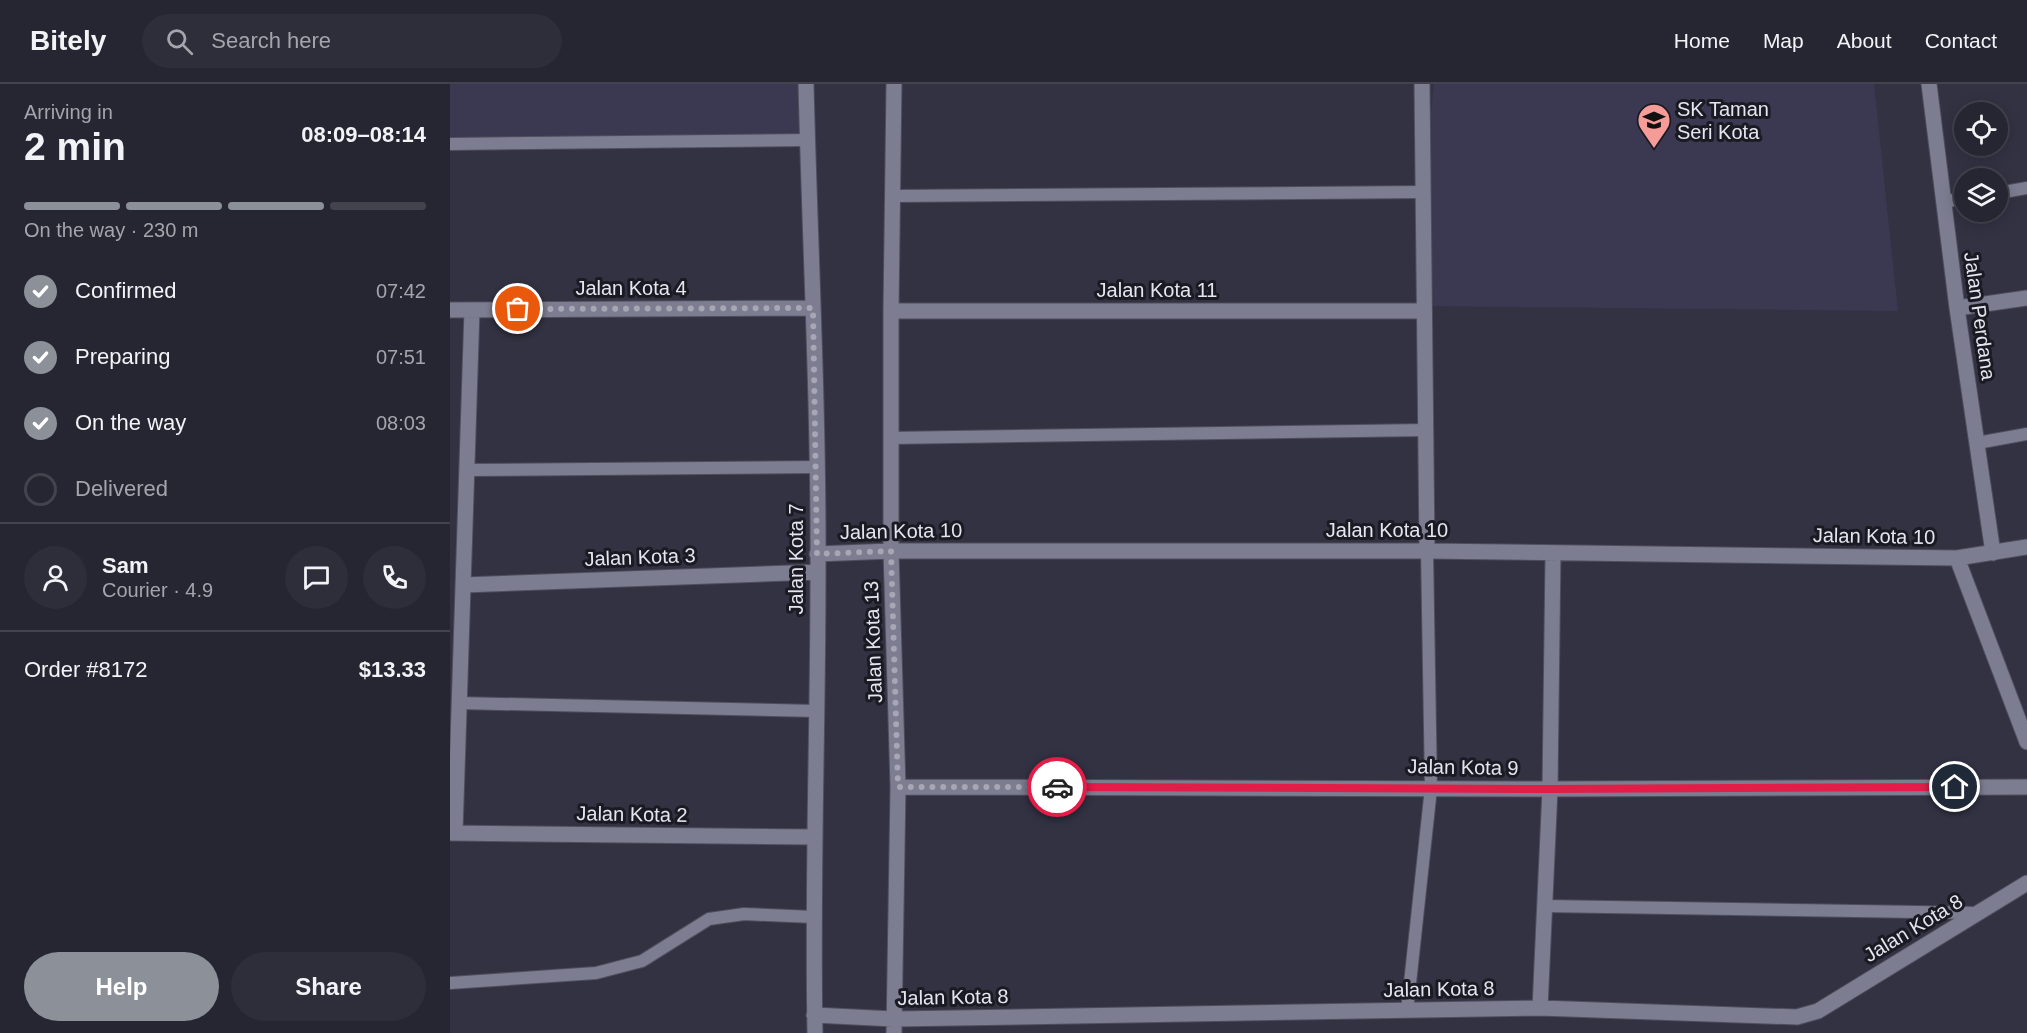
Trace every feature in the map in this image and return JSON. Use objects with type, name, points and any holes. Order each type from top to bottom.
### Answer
[{"type":"street","name":"Jalan Kota 7","points":[[806,84],[818,572],[813,917],[814,1033]]},
{"type":"street","name":"Jalan Kota 13","points":[[894,84],[890,438],[898,787],[894,1026]]},
{"type":"street","points":[[1422,84],[1427,551]]},
{"type":"street","name":"Jalan Perdana","points":[[1929,84],[1957,308],[1993,553]]},
{"type":"street","points":[[1957,308],[2027,298]]},
{"type":"street","name":"Jalan Kota 4","points":[[450,310],[813,308]]},
{"type":"street","points":[[453,833],[472,310]]},
{"type":"street","name":"Jalan Kota 11","points":[[891,311],[1424,311]]},
{"type":"street","name":"Jalan Kota 10","points":[[817,554],[891,551],[1427,551],[1958,558],[2027,548]]},
{"type":"street","points":[[1540,1008],[1550,789],[1553,553]]},
{"type":"street","points":[[1958,558],[2027,742]]},
{"type":"street","name":"Jalan Kota 3","points":[[463,585],[818,572]]},
{"type":"street","name":"Jalan Kota 9","points":[[898,787],[1550,789],[2027,787]]},
{"type":"street","name":"Jalan Kota 2","points":[[453,833],[814,837]]},
{"type":"street","name":"Jalan Kota 8","points":[[814,1015],[894,1026],[1540,1008],[1804,1016],[1818,1011],[2027,883]]},
{"type":"lane","points":[[450,144],[807,140]]},
{"type":"lane","points":[[2008,191],[2027,188]]},
{"type":"lane","points":[[892,196],[1424,192]]},
{"type":"lane","points":[[1943,202],[1954,200]]},
{"type":"lane","points":[[890,438],[1426,430]]},
{"type":"lane","points":[[1977,443],[2027,434]]},
{"type":"lane","points":[[467,470],[817,467]]},
{"type":"lane","points":[[1407,1011],[1431,788],[1427,551]]},
{"type":"lane","points":[[459,703],[816,711]]},
{"type":"lane","points":[[1544,906],[1979,913]]},
{"type":"lane","points":[[450,983],[596,973],[642,962],[709,919],[744,914],[813,917]]},
{"type":"shaded area","points":[[450,84],[814,84],[816,145],[450,149]]},
{"type":"shaded area","name":"SK Taman Seri Kota","points":[[1434,84],[1874,84],[1898,311],[1419,306],[1420,214]]},
{"type":"way so far","points":[[518,309],[813,308],[817,554],[891,551],[898,787],[1057,787]]},
{"type":"place","name":"SK Taman Seri Kota","points":[[1654,149]]},
{"type":"route","points":[[1057,787],[1550,789],[1955,787]]}]
